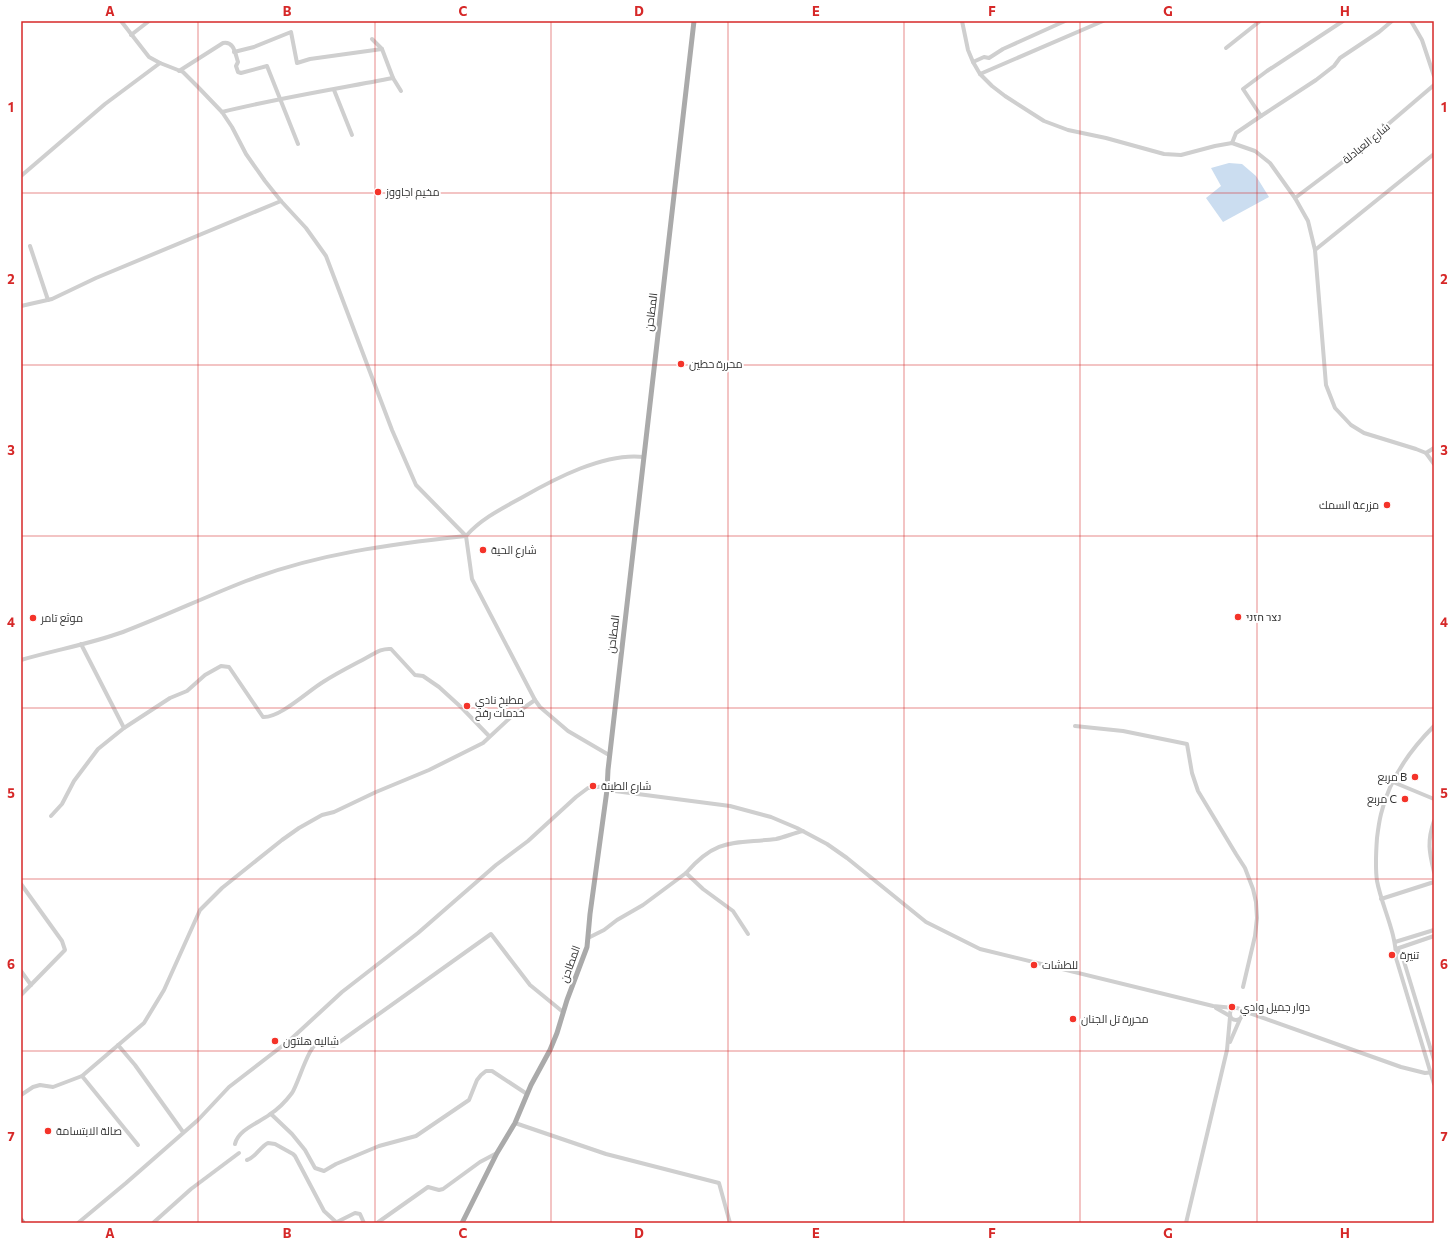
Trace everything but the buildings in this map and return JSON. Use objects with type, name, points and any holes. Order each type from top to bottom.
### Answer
[{"type":"main road","name":"المطاحن","points":[[462,1223],[497,1153],[515,1123],[527,1094],[557,1033],[563,1012],[587,947],[607,788],[609,755],[694,21]]},
{"type":"street","points":[[121,21],[149,57],[183,72],[222,112],[232,127],[246,154],[281,201],[306,228],[326,256],[392,430],[416,486],[466,536],[472,579],[535,700],[540,707],[568,732],[609,755]]},
{"type":"street","points":[[131,35],[149,21]]},
{"type":"street","points":[[962,21],[966,43],[973,62],[980,74],[992,86],[1024,109],[1044,121],[1068,130],[1106,138],[1164,154],[1181,155],[1232,143],[1255,151],[1270,163],[1295,198],[1308,221],[1315,250],[1326,385],[1335,408],[1351,425],[1364,433],[1416,448],[1426,453],[1434,464]]},
{"type":"street","points":[[973,62],[984,57],[988,58],[1003,49],[1064,21]]},
{"type":"street","points":[[980,74],[1103,21]]},
{"type":"street","points":[[1226,48],[1260,21]]},
{"type":"street","points":[[1261,116],[1244,89],[1268,71],[1343,21]]},
{"type":"street","points":[[1232,143],[1236,133],[1316,80],[1334,66],[1340,58],[1379,32],[1392,21]]},
{"type":"street","points":[[1411,21],[1422,40],[1434,76]]},
{"type":"street","points":[[234,52],[254,47],[291,32],[297,63],[310,59],[382,49]]},
{"type":"street","points":[[372,39],[382,49],[393,78],[401,91]]},
{"type":"street","points":[[179,71],[222,43],[228,42],[238,62],[236,66],[238,72],[241,73],[268,66],[298,144]]},
{"type":"street","points":[[21,176],[105,104],[160,63]]},
{"type":"street","points":[[222,112],[280,99],[393,78]]},
{"type":"street","name":"شارع العبادلة","points":[[1295,198],[1356,152],[1434,85]]},
{"type":"street","points":[[334,90],[352,135]]},
{"type":"street","points":[[1315,250],[1434,154]]},
{"type":"street","points":[[21,306],[48,300],[73,290],[96,278],[281,201]]},
{"type":"street","points":[[30,246],[48,300]]},
{"type":"street","points":[[1426,453],[1434,448]]},
{"type":"street","points":[[21,660],[122,632],[151,622],[246,581],[323,558],[392,545],[466,536],[475,526],[492,514],[565,474],[615,458],[632,456],[644,457]]},
{"type":"street","points":[[81,644],[124,728]]},
{"type":"street","points":[[51,816],[62,804],[78,775],[98,749],[124,728],[170,698],[187,691],[205,675],[221,666],[229,667],[263,717],[273,716],[299,700],[322,682],[384,649],[391,649],[415,675],[423,676],[439,687],[489,736]]},
{"type":"street","points":[[21,1095],[33,1087],[40,1085],[53,1086],[82,1076],[144,1023],[164,990],[200,910],[222,888],[299,828],[322,815],[334,812],[376,792],[429,770],[483,743],[512,716],[535,700]]},
{"type":"street","points":[[1075,726],[1123,731],[1188,744],[1192,773],[1198,791],[1246,868],[1253,889],[1256,910],[1256,936],[1243,987]]},
{"type":"street","points":[[1434,726],[1402,764],[1393,782],[1380,814],[1375,853],[1377,879],[1381,899],[1395,942],[1396,958],[1432,1073],[1434,1084]]},
{"type":"street","points":[[1393,782],[1434,799]]},
{"type":"street","points":[[78,1223],[206,1112],[230,1087],[290,1040],[342,992],[418,933],[496,865],[528,841],[588,788],[607,788],[730,806],[771,817],[803,831],[827,844],[847,858],[926,922],[980,949],[1213,1006],[1234,1008],[1402,1067],[1425,1074],[1432,1073]]},
{"type":"street","points":[[1434,821],[1429,835],[1429,854],[1434,872]]},
{"type":"street","points":[[588,938],[604,930],[617,920],[644,905],[686,873],[698,859],[719,846],[777,838],[803,831]]},
{"type":"street","points":[[686,873],[703,889],[733,912],[748,934]]},
{"type":"street","points":[[1381,899],[1434,882]]},
{"type":"street","points":[[21,884],[62,941],[65,950],[21,995]]},
{"type":"street","points":[[1395,942],[1434,930]]},
{"type":"street","points":[[235,1144],[236,1139],[242,1133],[270,1114],[291,1094],[300,1077],[308,1056],[316,1043],[321,1040],[326,1044],[334,1046],[491,934],[530,985],[563,1012]]},
{"type":"street","points":[[1396,949],[1434,936]]},
{"type":"street","points":[[1396,949],[1402,955],[1434,1060]]},
{"type":"street","points":[[21,973],[32,985]]},
{"type":"street","points":[[1213,1006],[1230,1016],[1235,1021],[1248,1012]]},
{"type":"street","points":[[1186,1223],[1227,1050],[1230,1011],[1234,1008]]},
{"type":"street","points":[[1227,1050],[1241,1018],[1241,1010]]},
{"type":"street","points":[[118,1045],[135,1065],[183,1132]]},
{"type":"street","points":[[270,1114],[301,1144],[315,1168],[324,1171],[336,1164],[379,1146],[416,1136],[469,1100],[477,1080],[480,1075],[486,1071],[492,1071],[527,1094]]},
{"type":"street","points":[[82,1076],[138,1145]]},
{"type":"street","points":[[515,1123],[606,1154],[719,1183],[730,1223]]},
{"type":"street","points":[[248,1160],[268,1143],[276,1144],[295,1156],[324,1211],[336,1223],[355,1212],[360,1214],[364,1223]]},
{"type":"street","points":[[153,1223],[191,1189],[239,1153]]},
{"type":"street","points":[[377,1223],[428,1187],[439,1190],[443,1189],[480,1162],[497,1153]]},
{"type":"water","points":[[1229,163],[1242,164],[1256,176],[1269,197],[1223,222],[1206,198],[1221,186],[1211,168]]},
{"type":"place","name":"مخيم اجاووز","points":[[378,192]]},
{"type":"place","name":"محررة حطين","points":[[681,364]]},
{"type":"place","name":"مزرعة السمك","points":[[1387,505]]},
{"type":"place","name":"شارع الحية","points":[[483,550]]},
{"type":"place","name":"נצר חזני","points":[[1238,617]]},
{"type":"place","name":"موثع تامر","points":[[33,618]]},
{"type":"place","name":"مطبخ نادي خدمات رفح","points":[[467,706]]},
{"type":"place","name":"مربع B","points":[[1415,777]]},
{"type":"place","name":"شارع الطينة","points":[[593,786]]},
{"type":"place","name":"مربع C","points":[[1405,799]]},
{"type":"place","name":"تنيرة","points":[[1392,955]]},
{"type":"place","name":"للطشات","points":[[1034,965]]},
{"type":"place","name":"دوار جميل وادي","points":[[1232,1007]]},
{"type":"place","name":"محررة تل الجنان","points":[[1073,1019]]},
{"type":"place","name":"شاليه هلتون","points":[[275,1041]]},
{"type":"place","name":"صالة الابتسامة","points":[[48,1131]]}]
